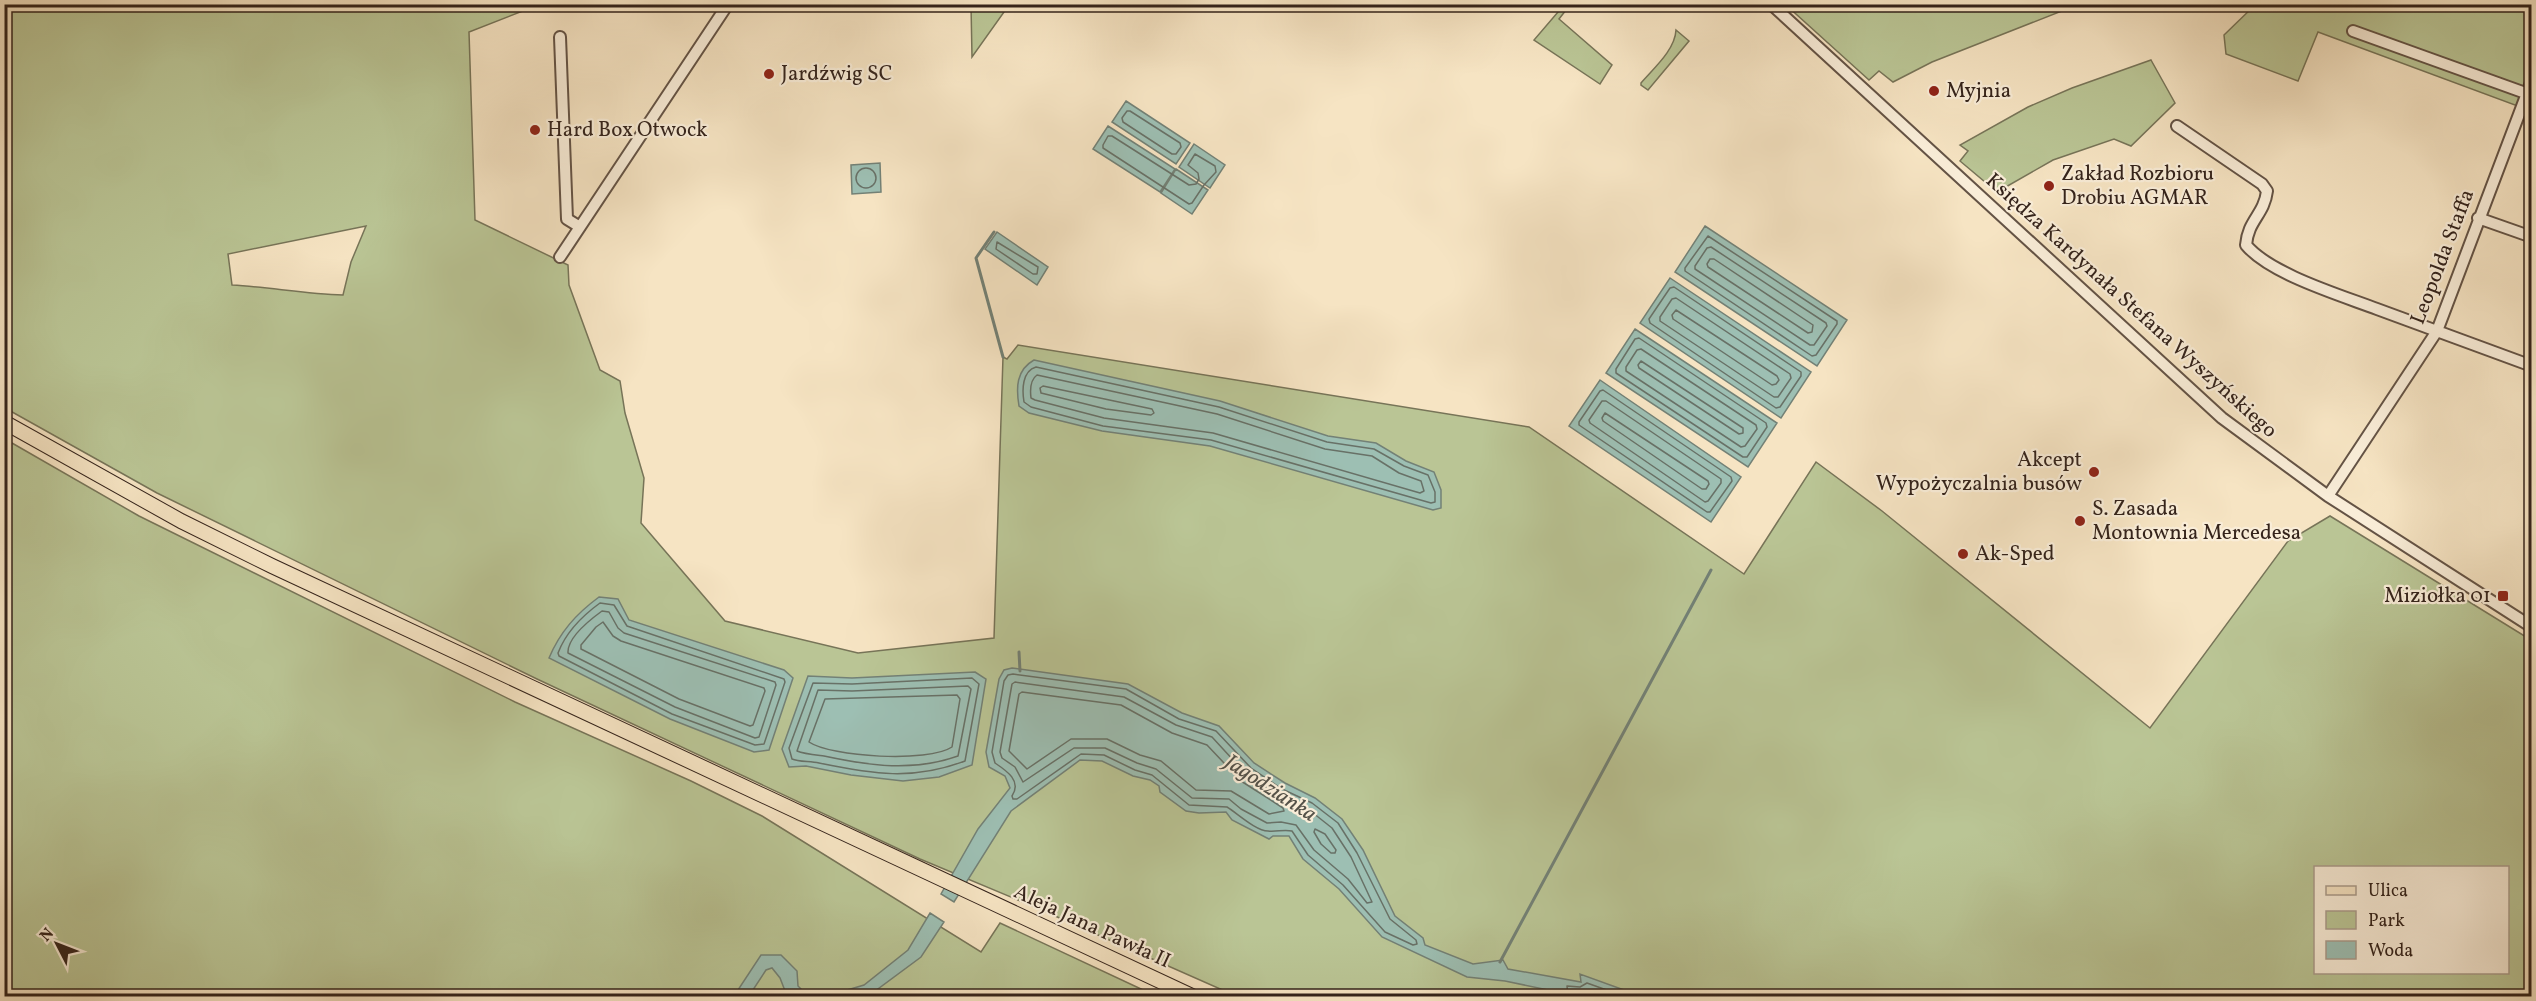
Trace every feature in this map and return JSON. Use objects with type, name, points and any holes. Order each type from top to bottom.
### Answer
[{"type":"main road","name":"Aleja Jana Pawła II","points":[[4,422],[152,505],[356,607],[1192,996]]},
{"type":"street","points":[[560,256],[728,4]]},
{"type":"street","name":"Księdza Kardynała Stefana Wyszyńskiego","points":[[1771,4],[2222,418],[2328,496],[2532,627]]},
{"type":"street","points":[[2353,31],[2529,95]]},
{"type":"street","points":[[560,37],[567,219],[580,227]]},
{"type":"street","name":"Leopolda Staffa","points":[[2328,496],[2437,332],[2478,219],[2529,95],[2532,80]]},
{"type":"street","points":[[2177,126],[2262,184],[2267,191],[2266,203],[2247,231],[2246,245],[2255,255],[2304,280],[2532,366]]},
{"type":"street","points":[[2478,219],[2532,237]]},
{"type":"green space","points":[[1844,4],[2077,5],[1932,62],[1893,82],[1879,71],[1869,80],[1786,5],[1808,5],[1825,10]]},
{"type":"green space","points":[[5,5],[538,5],[469,32],[475,220],[568,265],[569,285],[600,370],[620,381],[625,413],[644,478],[641,523],[725,621],[858,653],[994,638],[1003,357],[1007,359],[1018,345],[1529,427],[1744,574],[1816,462],[1882,511],[2150,728],[2288,541],[2330,516],[2531,640],[2531,996],[1236,996],[920,859],[537,679],[157,493],[5,408]],"holes":[[[366,226],[351,262],[343,295],[232,285],[228,254]]]},
{"type":"green space","points":[[971,5],[1009,5],[972,57]]},
{"type":"green space","points":[[1564,5],[1570,5],[1559,19],[1612,65],[1600,84],[1534,40]]},
{"type":"green space","points":[[2255,5],[2531,5],[2531,111],[2318,32],[2298,81],[2226,54],[2224,35]]},
{"type":"green space","points":[[1676,30],[1689,41],[1648,90],[1641,83],[1668,52]]},
{"type":"green space","points":[[2151,60],[2175,103],[2131,146],[2114,139],[2053,160],[1997,192],[1960,161],[1968,151],[1960,145],[2028,107],[2072,88]]},
{"type":"green space","points":[[5,439],[139,516],[515,702],[691,781],[762,816],[981,952],[1000,923],[1156,996],[5,996]]},
{"type":"water","points":[[1126,101],[1190,143],[1176,164],[1112,122]]},
{"type":"water","points":[[1108,126],[1175,169],[1160,192],[1093,149]]},
{"type":"water","points":[[1194,144],[1225,165],[1210,188],[1179,167]]},
{"type":"water","points":[[880,163],[881,192],[852,194],[851,165]]},
{"type":"water","points":[[1176,169],[1208,190],[1192,214],[1161,193]]},
{"type":"water","points":[[1705,226],[1847,320],[1817,366],[1675,272]]},
{"type":"water","points":[[997,232],[1048,267],[1037,285],[985,249]]},
{"type":"water","points":[[1670,278],[1811,372],[1781,418],[1640,323]]},
{"type":"water","points":[[1635,329],[1777,423],[1748,467],[1606,373]]},
{"type":"water","points":[[1034,360],[1220,401],[1328,436],[1376,443],[1406,461],[1434,472],[1441,490],[1441,508],[1433,510],[1210,446],[1102,431],[1029,413],[1019,406],[1018,386],[1024,369]]},
{"type":"water","points":[[1600,380],[1741,477],[1711,522],[1569,426]]},
{"type":"water","points":[[599,597],[618,599],[629,620],[784,670],[793,678],[769,750],[754,752],[670,719],[549,658],[558,640],[570,624]]},
{"type":"water","name":"Jagodzianka","points":[[1012,668],[1128,684],[1182,713],[1219,726],[1254,763],[1285,783],[1315,798],[1342,819],[1363,850],[1395,916],[1423,938],[1425,945],[1473,964],[1503,960],[1508,969],[1581,982],[1580,974],[1624,990],[1622,996],[1577,996],[1505,981],[1467,977],[1382,937],[1339,889],[1303,859],[1289,836],[1273,836],[1269,839],[1232,820],[1226,812],[1186,811],[1160,792],[1159,786],[1150,780],[1133,776],[1102,761],[1080,760],[1011,811],[954,902],[941,894],[978,829],[1010,788],[1005,776],[989,767],[986,752],[999,679],[1004,670]]},
{"type":"water","points":[[975,672],[986,679],[972,765],[939,777],[903,781],[851,775],[806,766],[789,767],[782,749],[808,676],[852,678]]},
{"type":"water","points":[[930,913],[944,922],[921,957],[871,994],[827,996],[864,985],[908,950]]},
{"type":"water","points":[[761,955],[781,955],[797,971],[798,986],[808,996],[787,996],[780,978],[772,968],[766,970],[749,996],[734,996]]},
{"type":"waterway","points":[[994,232],[976,258],[1003,357]]},
{"type":"waterway","points":[[1500,962],[1711,570]]},
{"type":"waterway","points":[[1019,652],[1020,671]]},
{"type":"place","name":"Jardźwig SC","points":[[769,74]]},
{"type":"place","name":"Myjnia","points":[[1934,91]]},
{"type":"place","name":"Hard Box Otwock","points":[[535,130]]},
{"type":"place","name":"Zakład Rozbioru Drobiu AGMAR","points":[[2049,186]]},
{"type":"place","name":"Akcept Wypożyczalnia busów","points":[[2094,472]]},
{"type":"place","name":"S. Zasada Montownia Mercedesa","points":[[2080,521]]},
{"type":"place","name":"Ak-Sped","points":[[1963,554]]},
{"type":"place","name":"Miziołka 01","points":[[2503,596]]}]
